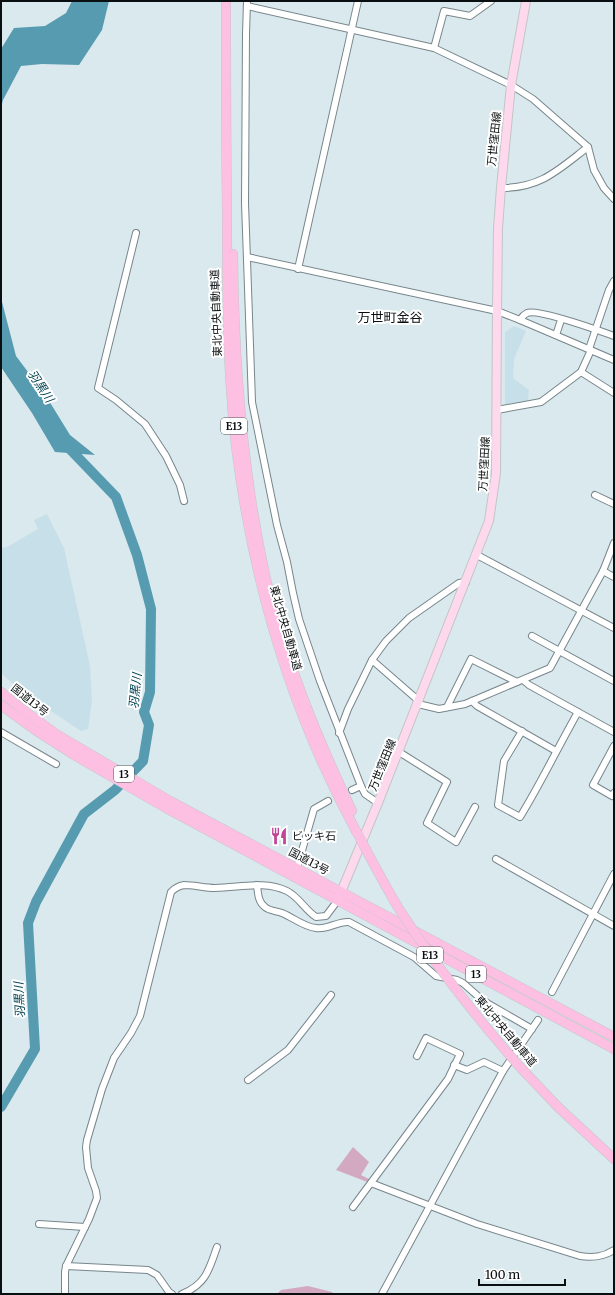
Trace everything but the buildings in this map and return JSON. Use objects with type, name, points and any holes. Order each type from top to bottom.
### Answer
[{"type":"highway","name":"東北中央自動車道","points":[[226,1],[227,272],[228,337],[232,409],[245,506],[259,578],[288,677],[303,718],[334,790],[358,830],[399,909],[435,963],[490,1034],[614,1152]]},
{"type":"highway","name":"東北中央自動車道","points":[[231,1],[235,350],[244,452],[252,506],[266,579],[279,627],[309,715],[358,830]]},
{"type":"highway","name":"国道13号","points":[[1,692],[76,752]]},
{"type":"highway","name":"国道13号","points":[[3,707],[76,752],[168,804],[340,895],[614,1036]]},
{"type":"highway","name":"国道13号","points":[[168,804],[297,868],[340,895],[614,1048]]},
{"type":"highway","name":"東北中央自動車道","points":[[521,1065],[558,1107],[614,1159]]},
{"type":"main road","name":"万世窪田線","points":[[340,895],[399,752],[477,555],[489,521],[493,502],[496,473],[498,228],[511,85],[526,1]]},
{"type":"street","points":[[298,268],[358,1]]},
{"type":"street","points":[[434,48],[444,11],[470,16],[491,1]]},
{"type":"street","points":[[378,803],[365,794],[361,786],[339,733],[299,619],[287,562],[277,525],[252,402],[247,257],[245,127],[247,4],[351,30],[434,48],[511,85],[534,99],[588,147],[598,179],[614,199]]},
{"type":"street","points":[[501,188],[531,184],[549,177],[588,147]]},
{"type":"street","points":[[136,233],[98,388],[116,400],[145,424],[166,456],[180,485],[184,501]]},
{"type":"street","points":[[247,257],[497,311],[614,360]]},
{"type":"street","points":[[497,410],[541,402],[581,372],[590,350],[595,330],[609,290],[614,281]]},
{"type":"street","points":[[520,320],[522,316],[527,313],[548,315],[614,336]]},
{"type":"street","points":[[556,335],[561,320]]},
{"type":"street","points":[[581,372],[614,393]]},
{"type":"street","points":[[595,495],[614,504]]},
{"type":"street","points":[[372,660],[418,702],[439,709],[472,701],[550,668],[603,571],[614,542]]},
{"type":"street","points":[[477,555],[614,628]]},
{"type":"street","points":[[603,571],[614,577]]},
{"type":"street","points":[[339,733],[348,710],[372,660],[386,641],[409,618],[459,583],[466,582]]},
{"type":"street","points":[[532,636],[614,682]]},
{"type":"street","points":[[447,707],[471,659],[517,682]]},
{"type":"street","points":[[523,680],[529,685],[614,732]]},
{"type":"street","points":[[472,701],[477,706],[556,751]]},
{"type":"street","points":[[522,732],[504,761],[498,805],[520,817],[541,782],[556,751],[578,712]]},
{"type":"street","points":[[1,732],[56,764]]},
{"type":"street","points":[[614,746],[593,785],[612,796],[614,793]]},
{"type":"street","points":[[399,752],[447,782],[427,823],[456,842],[475,807]]},
{"type":"street","points":[[352,790],[361,786]]},
{"type":"street","points":[[297,868],[314,809],[328,801]]},
{"type":"street","points":[[496,859],[614,926]]},
{"type":"street","points":[[552,992],[614,874]]},
{"type":"street","points":[[65,1294],[64,1279],[66,1266],[85,1227],[96,1198],[96,1191],[87,1160],[86,1147],[88,1135],[110,1066],[140,1016],[171,892],[176,887],[184,885],[213,888],[268,885],[286,891],[296,897],[316,917],[326,916],[340,895]]},
{"type":"street","points":[[257,885],[258,896],[265,908],[281,912],[302,923],[318,928],[342,922],[349,922],[414,957],[436,976],[457,980],[463,983],[487,1003],[532,1029]]},
{"type":"street","points":[[248,1080],[288,1050],[331,995]]},
{"type":"street","points":[[382,1294],[503,1071],[538,1020]]},
{"type":"street","points":[[353,1208],[448,1078],[460,1054],[426,1038],[417,1056]]},
{"type":"street","points":[[454,1065],[467,1070],[484,1062],[503,1071]]},
{"type":"street","points":[[371,1183],[491,1229],[580,1256],[598,1257],[614,1250]]},
{"type":"street","points":[[39,1224],[85,1227]]},
{"type":"street","points":[[182,1294],[191,1290],[202,1282],[209,1270],[217,1247]]},
{"type":"street","points":[[66,1266],[148,1270],[157,1275],[172,1294]]},
{"type":"shaded area","points":[[514,326],[526,331],[514,359],[513,378],[529,390],[528,402],[505,405],[505,332]]},
{"type":"shaded area","points":[[47,514],[64,548],[90,666],[92,700],[88,729],[81,731],[45,707],[1,673],[1,548],[7,547],[38,529],[34,520]]},
{"type":"shaded area","points":[[353,1147],[369,1162],[361,1175],[371,1180],[370,1183],[336,1170]]},
{"type":"shaded area","points":[[308,1286],[332,1292],[334,1294],[277,1294],[281,1290]]},
{"type":"water","points":[[72,1],[109,1],[102,30],[79,65],[42,64],[21,66],[3,100],[1,107],[1,49],[14,28],[45,26],[66,13]]},
{"type":"water","points":[[1,298],[16,356],[46,396],[70,435],[95,455],[55,452],[32,413],[1,367]]},
{"type":"waterway","name":"羽黒川","points":[[1,1107],[35,1049],[28,923],[36,902],[84,814],[115,790],[143,761],[149,725],[144,712],[150,692],[151,609],[137,555],[116,497],[65,444]]},
{"type":"place","name":"ビッキ石","points":[[279,836]]},
{"type":"district","name":"万世町金谷","points":[[390,317]]}]
